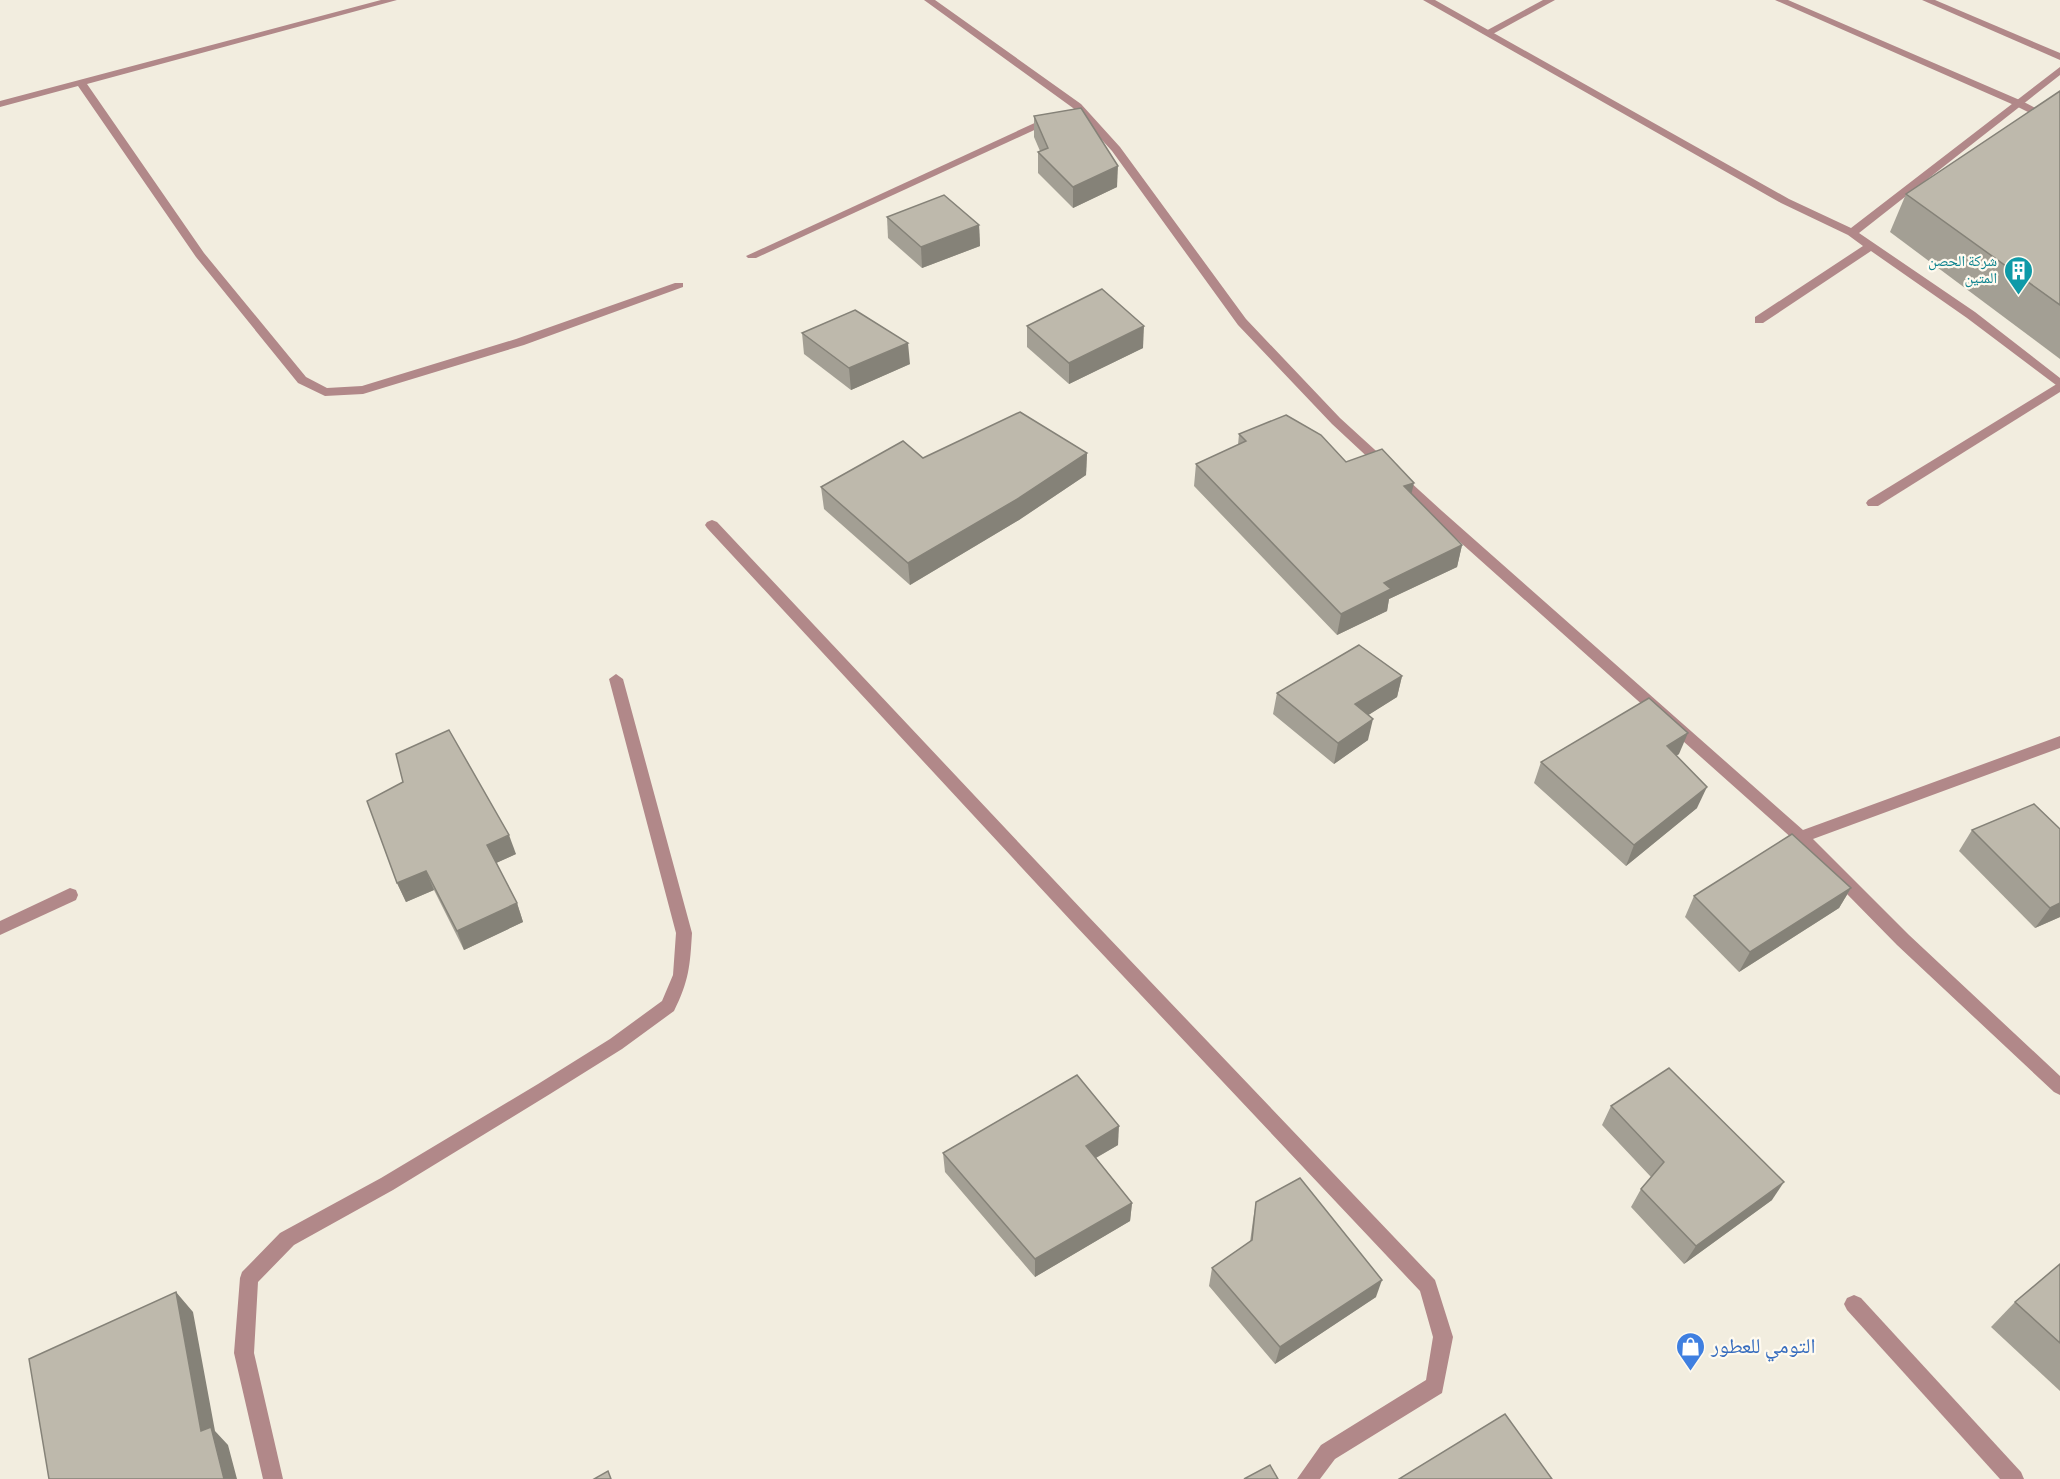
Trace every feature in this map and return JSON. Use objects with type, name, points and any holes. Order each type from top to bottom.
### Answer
[{"type":"street","points":[[0,104],[392,0]]},
{"type":"street","points":[[929,0],[1077,106],[1116,149],[1242,321],[1336,421],[1437,514],[1801,837],[1903,940],[2060,1087]]},
{"type":"street","points":[[1428,0],[1785,201],[1852,234],[1971,315],[2060,385],[1873,503]]},
{"type":"street","points":[[1487,33],[1550,0]]},
{"type":"street","points":[[1780,0],[2018,103],[2060,125]]},
{"type":"street","points":[[1927,0],[2060,57]]},
{"type":"street","points":[[1852,234],[2060,70]]},
{"type":"street","points":[[80,82],[200,255],[302,380],[325,392],[363,390],[386,384],[520,342],[679,285]]},
{"type":"street","points":[[752,256],[1077,106]]},
{"type":"street","points":[[1759,320],[1871,246]]},
{"type":"street","points":[[712,525],[1080,919],[1428,1286],[1443,1337],[1435,1386],[1328,1452],[1308,1479]]},
{"type":"street","points":[[273,1479],[244,1353],[249,1278],[287,1239],[387,1184],[544,1089],[616,1044],[668,1006],[681,975],[684,933],[616,680]]},
{"type":"street","points":[[1801,837],[2060,742]]},
{"type":"street","points":[[0,928],[70,895]]},
{"type":"street","points":[[1854,1304],[2014,1479]]},
{"type":"building","name":"شركة الحصن المتين","points":[[2060,91],[2060,305],[1906,194]]},
{"type":"building","points":[[1081,108],[1118,166],[1073,187],[1038,152],[1048,148],[1034,116]]},
{"type":"building","points":[[944,195],[979,225],[921,247],[887,217]]},
{"type":"building","points":[[1102,289],[1144,326],[1069,363],[1027,326]]},
{"type":"building","points":[[855,310],[908,343],[849,368],[802,333]]},
{"type":"building","points":[[1020,412],[1087,453],[1019,498],[908,563],[821,487],[903,441],[923,458]]},
{"type":"building","points":[[1286,415],[1321,435],[1346,462],[1382,449],[1414,483],[1404,486],[1462,545],[1384,583],[1391,589],[1341,614],[1196,464],[1246,441],[1239,434]]},
{"type":"building","points":[[1359,645],[1402,676],[1355,704],[1373,719],[1338,743],[1277,693]]},
{"type":"building","points":[[1649,698],[1688,733],[1667,746],[1707,787],[1634,845],[1541,762]]},
{"type":"building","points":[[449,730],[509,835],[487,845],[517,903],[457,931],[426,871],[397,883],[367,801],[403,782],[396,754]]},
{"type":"building","points":[[2034,804],[2060,829],[2060,903],[2050,908],[1972,830]]},
{"type":"building","points":[[1792,834],[1851,888],[1750,952],[1694,896]]},
{"type":"building","points":[[1669,1068],[1784,1182],[1696,1246],[1641,1189],[1664,1162],[1611,1106]]},
{"type":"building","points":[[1077,1075],[1119,1126],[1086,1146],[1132,1203],[1035,1259],[943,1153]]},
{"type":"building","points":[[1300,1178],[1382,1280],[1280,1347],[1212,1268],[1252,1240],[1256,1202]]},
{"type":"building","points":[[2060,1264],[2060,1343],[2015,1302]]},
{"type":"building","points":[[176,1292],[201,1431],[211,1427],[224,1479],[49,1479],[29,1359]]},
{"type":"building","points":[[1505,1414],[1552,1479],[1399,1479]]},
{"type":"building","points":[[1270,1465],[1278,1479],[1244,1479]]},
{"type":"building","points":[[608,1471],[611,1479],[594,1479]]},
{"type":"place","name":"شركة الحصن المتين","points":[[2018,296]]},
{"type":"place","name":"التومي للعطور","points":[[1690,1372]]}]
